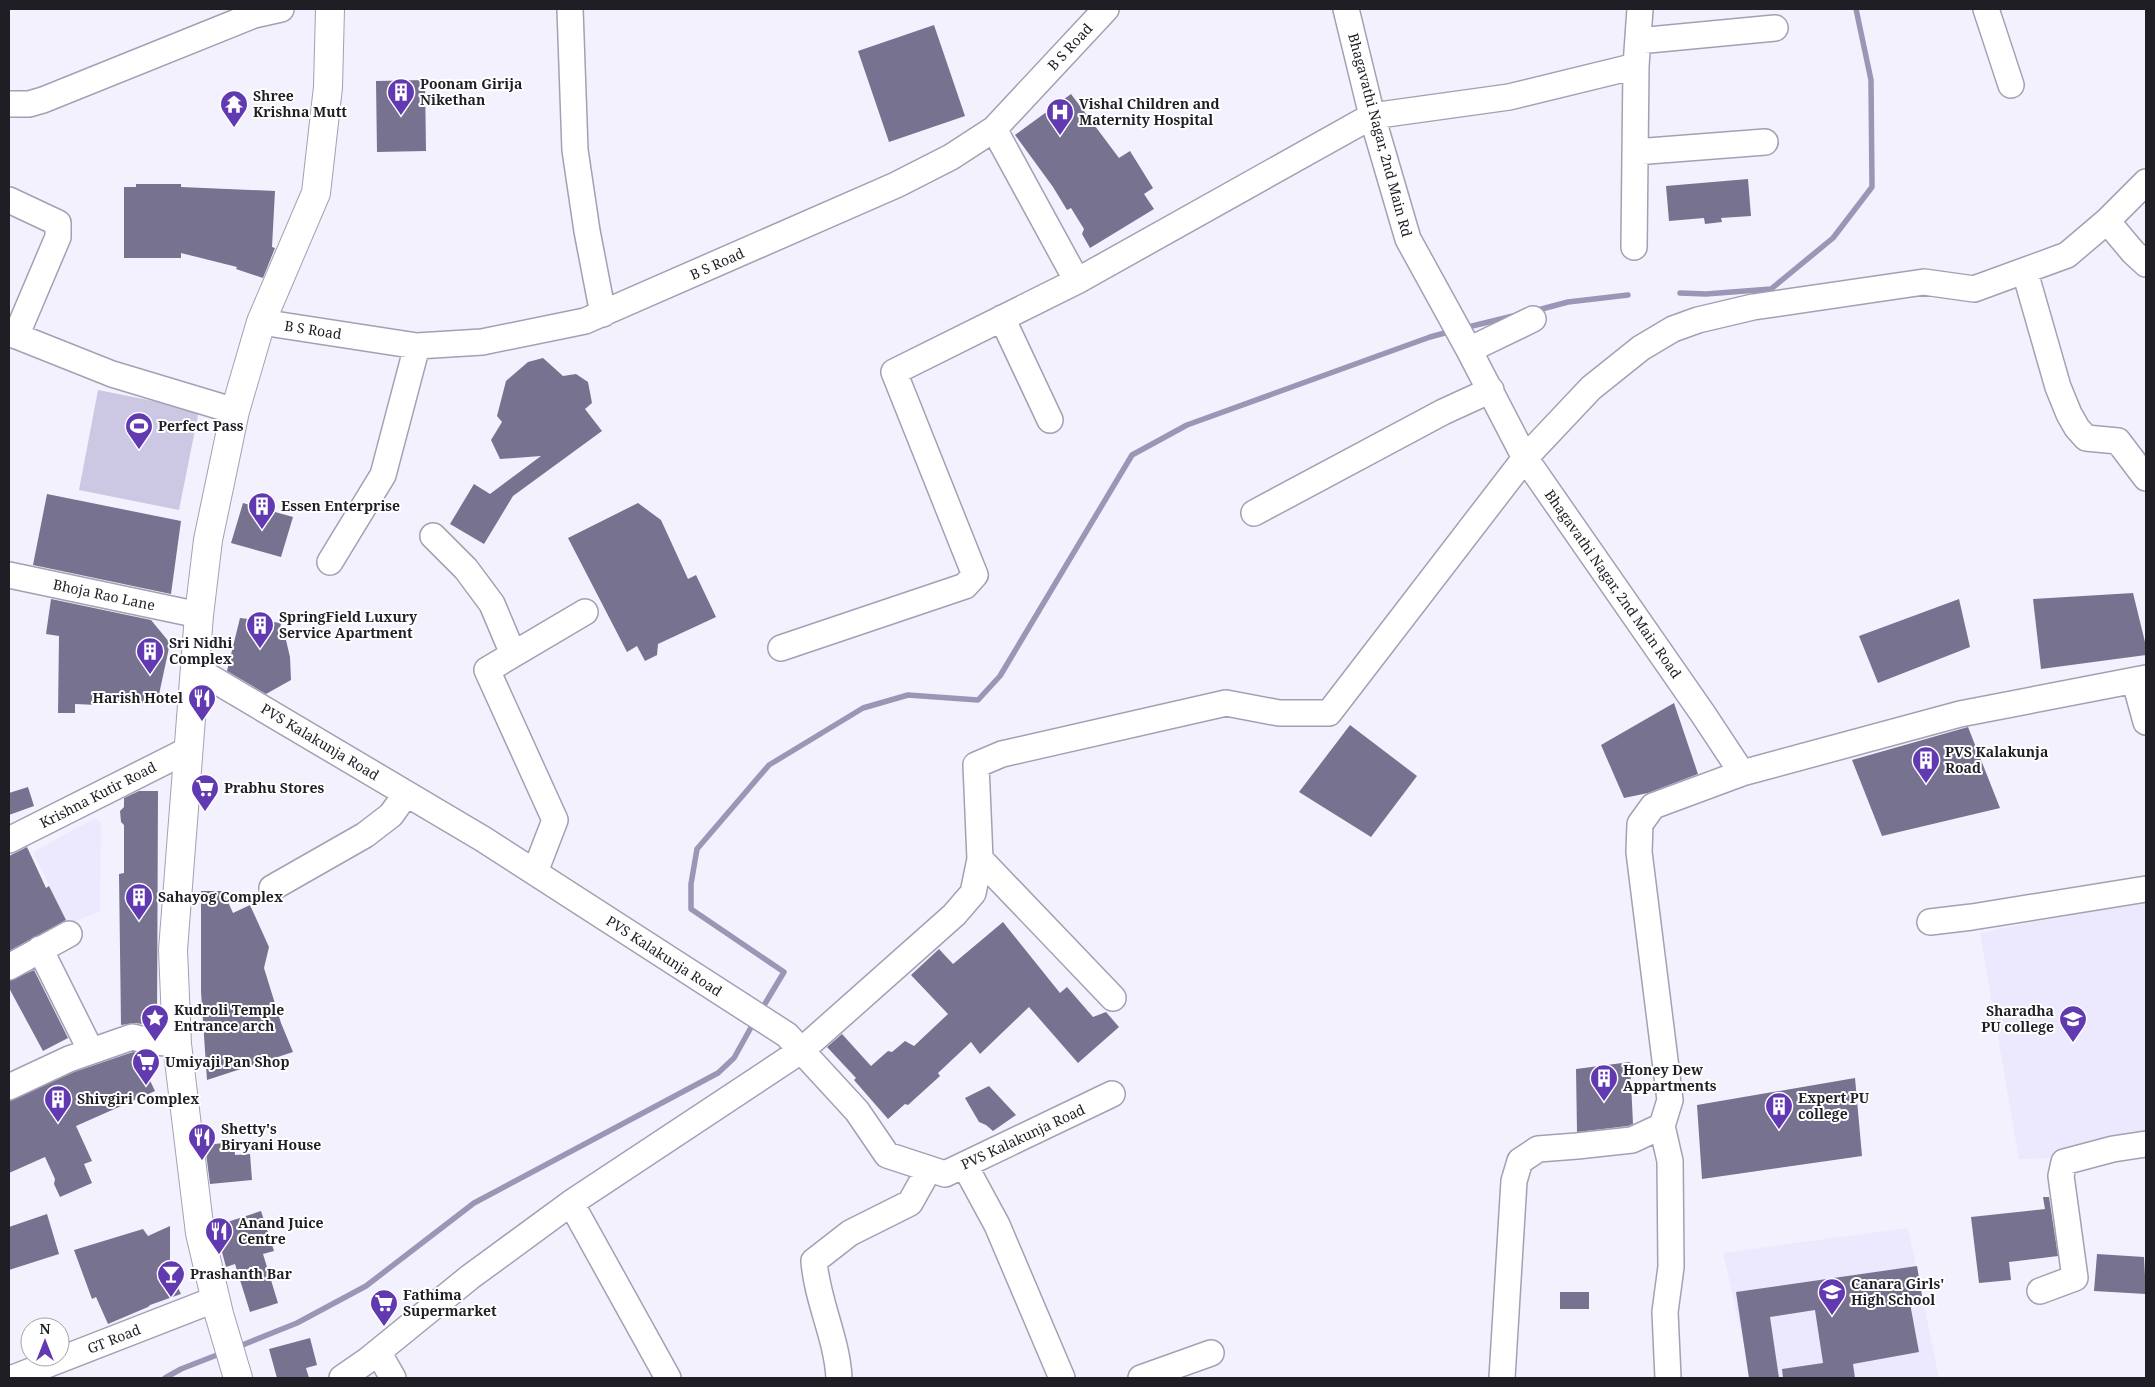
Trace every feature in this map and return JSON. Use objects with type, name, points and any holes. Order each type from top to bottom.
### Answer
[{"type":"main road","points":[[237,1375],[200,1233],[177,1044],[173,950],[199,615],[208,540],[234,411],[261,322],[316,193],[328,87],[330,9]]},
{"type":"street","points":[[9,104],[29,104],[43,100],[254,15],[281,9]]},
{"type":"street","points":[[570,9],[575,150],[587,231],[603,314]]},
{"type":"street","name":"B S Road","points":[[261,322],[418,346],[482,342],[585,321],[896,185],[951,157],[994,129],[1106,9]]},
{"type":"street","name":"Bhagavathi Nagar, 2nd Main Rd","points":[[1346,9],[1372,116],[1408,240],[1491,390]]},
{"type":"street","points":[[1634,247],[1636,66],[1640,9]]},
{"type":"street","points":[[1986,9],[2010,85]]},
{"type":"street","points":[[1638,41],[1775,28]]},
{"type":"street","points":[[781,648],[965,586],[976,575],[894,372],[1076,281],[1372,116],[1509,97],[1636,66]]},
{"type":"street","points":[[994,129],[1076,281]]},
{"type":"street","points":[[1635,152],[1764,142]]},
{"type":"street","points":[[342,1378],[378,1352],[470,1277],[794,1042],[954,915],[973,893],[980,859],[976,765],[1002,754],[1226,703],[1279,713],[1329,713],[1525,458],[1592,388],[1641,348],[1673,329],[1698,320],[1753,307],[1924,282],[1974,290],[2067,255],[2107,221],[2146,182]]},
{"type":"street","points":[[9,200],[58,223],[58,236],[12,334],[112,374],[234,411]]},
{"type":"street","points":[[2107,221],[2133,252],[2146,264]]},
{"type":"street","points":[[2025,272],[2058,387],[2068,414],[2086,438],[2118,442],[2146,478]]},
{"type":"street","points":[[1002,318],[1050,420]]},
{"type":"street","points":[[1467,346],[1533,319]]},
{"type":"street","points":[[330,562],[383,475],[418,346]]},
{"type":"street","points":[[1254,513],[1443,412],[1491,390]]},
{"type":"street","name":"Bhagavathi Nagar, 2nd Main Road","points":[[1491,390],[1525,458],[1703,714],[1742,774]]},
{"type":"street","points":[[433,536],[466,569],[492,604],[513,654]]},
{"type":"street","name":"Bhoja Rao Lane","points":[[9,575],[199,615]]},
{"type":"street","points":[[535,872],[555,820],[487,670],[585,612]]},
{"type":"street","name":"PVS Kalakunja Road","points":[[196,668],[535,872],[794,1042],[857,1111],[887,1155],[945,1174],[1112,1094]]},
{"type":"street","points":[[1668,1378],[1665,1312],[1671,1268],[1670,1161],[1662,1126],[1670,1100],[1639,852],[1640,824],[1653,806],[1742,774],[1960,714],[2141,680],[2146,722]]},
{"type":"street","name":"Krishna Kutir Road","points":[[9,840],[188,750]]},
{"type":"street","points":[[272,888],[365,836],[391,815],[406,794]]},
{"type":"street","points":[[980,859],[1114,998]]},
{"type":"street","points":[[1930,922],[2146,889]]},
{"type":"street","points":[[9,967],[69,934]]},
{"type":"street","points":[[40,950],[91,1051]]},
{"type":"street","points":[[9,1087],[69,1059],[132,1036],[155,1042],[177,1044]]},
{"type":"street","points":[[1502,1378],[1514,1181],[1520,1161],[1538,1149],[1632,1140],[1662,1126]]},
{"type":"street","points":[[2040,1290],[2075,1278],[2061,1176],[2064,1162],[2112,1149],[2146,1144]]},
{"type":"street","points":[[965,1166],[997,1225],[1062,1378]]},
{"type":"street","points":[[839,1378],[838,1362],[816,1282],[814,1261],[850,1233],[910,1203],[929,1169]]},
{"type":"street","points":[[571,1203],[668,1378]]},
{"type":"street","name":"GT Road","points":[[13,1378],[218,1306]]},
{"type":"street","points":[[378,1352],[393,1378]]},
{"type":"street","points":[[1141,1378],[1211,1353]]},
{"type":"shaded area","name":"Perfect Pass","points":[[98,390],[199,410],[179,510],[79,490]]},
{"type":"shaded area","points":[[95,818],[101,823],[100,911],[68,924],[33,852]]},
{"type":"shaded area","name":"Sharadha PU college","points":[[2146,899],[2146,1154],[2019,1159],[1980,933]]},
{"type":"shaded area","name":"Canara Girls' High School","points":[[1908,1228],[1939,1378],[1752,1378],[1723,1253]]},
{"type":"building","points":[[934,25],[965,116],[889,142],[858,51]]},
{"type":"building","name":"Poonam Girija Nikethan","points":[[425,80],[426,151],[377,152],[376,81]]},
{"type":"building","points":[[1071,94],[1119,158],[1130,151],[1153,188],[1144,194],[1154,209],[1090,248],[1082,234],[1084,229],[1071,208],[1067,210],[1053,187],[1015,135]]},
{"type":"building","points":[[1748,179],[1751,216],[1721,218],[1722,222],[1705,224],[1704,218],[1669,221],[1666,186]]},
{"type":"building","points":[[136,184],[181,184],[181,187],[275,191],[272,247],[275,248],[263,278],[236,269],[237,267],[181,253],[181,258],[124,258],[124,187],[136,187]]},
{"type":"building","points":[[543,358],[563,376],[576,374],[588,382],[592,403],[585,409],[602,431],[513,496],[484,544],[450,524],[474,484],[490,494],[541,456],[500,459],[491,440],[502,422],[497,416],[506,381],[528,362]]},
{"type":"building","points":[[47,494],[181,521],[171,594],[33,565]]},
{"type":"building","name":"Essen Enterprise","points":[[243,503],[293,517],[281,557],[231,543]]},
{"type":"building","points":[[638,503],[661,520],[688,579],[696,575],[716,617],[658,644],[657,655],[645,661],[637,646],[627,652],[568,538]]},
{"type":"building","points":[[2133,593],[2146,646],[2146,655],[2041,669],[2033,599]]},
{"type":"building","points":[[51,599],[151,620],[170,643],[157,704],[97,701],[97,705],[75,704],[75,713],[58,713],[59,636],[46,634]]},
{"type":"building","points":[[1959,599],[1970,647],[1878,683],[1859,636]]},
{"type":"building","name":"SpringField Luxury Service Apartment","points":[[240,618],[281,623],[279,639],[286,640],[290,657],[291,680],[266,694],[227,671]]},
{"type":"building","points":[[1674,703],[1698,774],[1648,793],[1624,798],[1601,745]]},
{"type":"building","points":[[1350,725],[1417,776],[1371,837],[1299,792]]},
{"type":"building","name":"PVS Kalakunja Road","points":[[1968,727],[2000,808],[1882,836],[1852,760]]},
{"type":"building","points":[[28,787],[34,806],[9,815],[9,793]]},
{"type":"building","name":"Sahayog Complex","points":[[139,791],[158,791],[157,1026],[135,1023],[121,1025],[119,874],[124,873],[124,825],[121,822],[120,811],[124,807],[124,798]]},
{"type":"building","points":[[27,847],[46,888],[49,886],[66,920],[9,951],[9,856]]},
{"type":"building","points":[[201,891],[223,891],[233,913],[250,905],[269,947],[264,968],[281,1023],[293,1052],[207,1080],[201,992]]},
{"type":"building","points":[[1003,922],[1060,993],[1067,987],[1093,1017],[1106,1012],[1119,1027],[1078,1063],[1029,1007],[980,1054],[971,1042],[938,1073],[940,1076],[908,1105],[905,1104],[888,1119],[854,1080],[856,1078],[827,1047],[842,1034],[871,1066],[888,1051],[892,1052],[905,1041],[914,1046],[948,1014],[911,975],[939,949],[953,964]]},
{"type":"building","points":[[34,970],[68,1038],[43,1051],[9,988],[9,981]]},
{"type":"building","name":"Shivgiri Complex","points":[[133,1052],[137,1053],[155,1091],[76,1126],[92,1161],[84,1164],[92,1183],[60,1197],[54,1184],[55,1179],[45,1157],[9,1173],[9,1101],[74,1072]]},
{"type":"building","name":"Honey Dew Appartments","points":[[1630,1062],[1633,1124],[1577,1132],[1576,1069]]},
{"type":"building","name":"Expert PU college","points":[[1855,1078],[1862,1156],[1702,1179],[1697,1105]]},
{"type":"building","points":[[989,1086],[1016,1115],[993,1131],[979,1122],[965,1098]]},
{"type":"building","points":[[234,1142],[235,1155],[250,1154],[252,1180],[210,1184],[205,1145]]},
{"type":"building","points":[[2043,1197],[2049,1197],[2058,1256],[2009,1262],[2011,1280],[1979,1283],[1971,1217],[2045,1209]]},
{"type":"building","points":[[261,1211],[274,1251],[263,1254],[278,1303],[250,1312],[235,1264],[226,1267],[215,1226]]},
{"type":"building","points":[[47,1214],[59,1254],[9,1270],[9,1227]]},
{"type":"building","points":[[170,1226],[170,1271],[181,1294],[150,1305],[108,1324],[96,1297],[92,1299],[74,1250],[143,1229],[148,1236]]},
{"type":"building","points":[[2097,1254],[2144,1257],[2146,1294],[2094,1291]]},
{"type":"building","points":[[1917,1266],[1922,1296],[1909,1298],[1919,1352],[1853,1364],[1855,1378],[1783,1378],[1782,1369],[1823,1363],[1815,1310],[1770,1317],[1779,1378],[1749,1378],[1736,1292]]},
{"type":"building","points":[[1560,1292],[1589,1292],[1589,1309],[1560,1309]]},
{"type":"building","points":[[310,1338],[317,1365],[306,1368],[309,1378],[277,1378],[269,1349]]},
{"type":"waterway","points":[[1680,293],[1706,294],[1771,289],[1833,238],[1872,187],[1871,80],[1856,9]]},
{"type":"waterway","points":[[1534,311],[1568,302],[1628,295]]},
{"type":"waterway","points":[[1464,328],[1513,316]]},
{"type":"waterway","points":[[760,1012],[784,972],[691,909],[691,884],[697,849],[769,765],[863,708],[908,695],[978,700],[1000,676],[1132,455],[1187,425],[1430,337],[1452,331]]},
{"type":"waterway","points":[[235,1348],[297,1323],[366,1286],[474,1203],[718,1073],[734,1058],[754,1022]]},
{"type":"waterway","points":[[165,1378],[181,1369],[222,1353]]},
{"type":"place","name":"Poonam Girija Nikethan","points":[[401,116]]},
{"type":"place","name":"Shree Krishna Mutt","points":[[234,128]]},
{"type":"place","name":"Vishal Children and Maternity Hospital","points":[[1060,136]]},
{"type":"place","name":"Perfect Pass","points":[[139,450]]},
{"type":"place","name":"Essen Enterprise","points":[[262,530]]},
{"type":"place","name":"SpringField Luxury Service Apartment","points":[[260,649]]},
{"type":"place","name":"Sri Nidhi Complex","points":[[150,675]]},
{"type":"place","name":"Harish Hotel","points":[[202,722]]},
{"type":"place","name":"PVS Kalakunja Road","points":[[1926,784]]},
{"type":"place","name":"Prabhu Stores","points":[[205,812]]},
{"type":"place","name":"Sahayog Complex","points":[[139,921]]},
{"type":"place","name":"Kudroli Temple Entrance arch","points":[[155,1042]]},
{"type":"place","name":"Sharadha PU college","points":[[2073,1043]]},
{"type":"place","name":"Umiyaji Pan Shop","points":[[146,1086]]},
{"type":"place","name":"Honey Dew Appartments","points":[[1604,1102]]},
{"type":"place","name":"Shivgiri Complex","points":[[58,1123]]},
{"type":"place","name":"Expert PU college","points":[[1779,1130]]},
{"type":"place","name":"Shetty's Biryani House","points":[[202,1161]]},
{"type":"place","name":"Anand Juice Centre","points":[[219,1255]]},
{"type":"place","name":"Prashanth Bar","points":[[171,1298]]},
{"type":"place","name":"Canara Girls' High School","points":[[1832,1316]]},
{"type":"place","name":"Fathima Supermarket","points":[[384,1327]]}]
